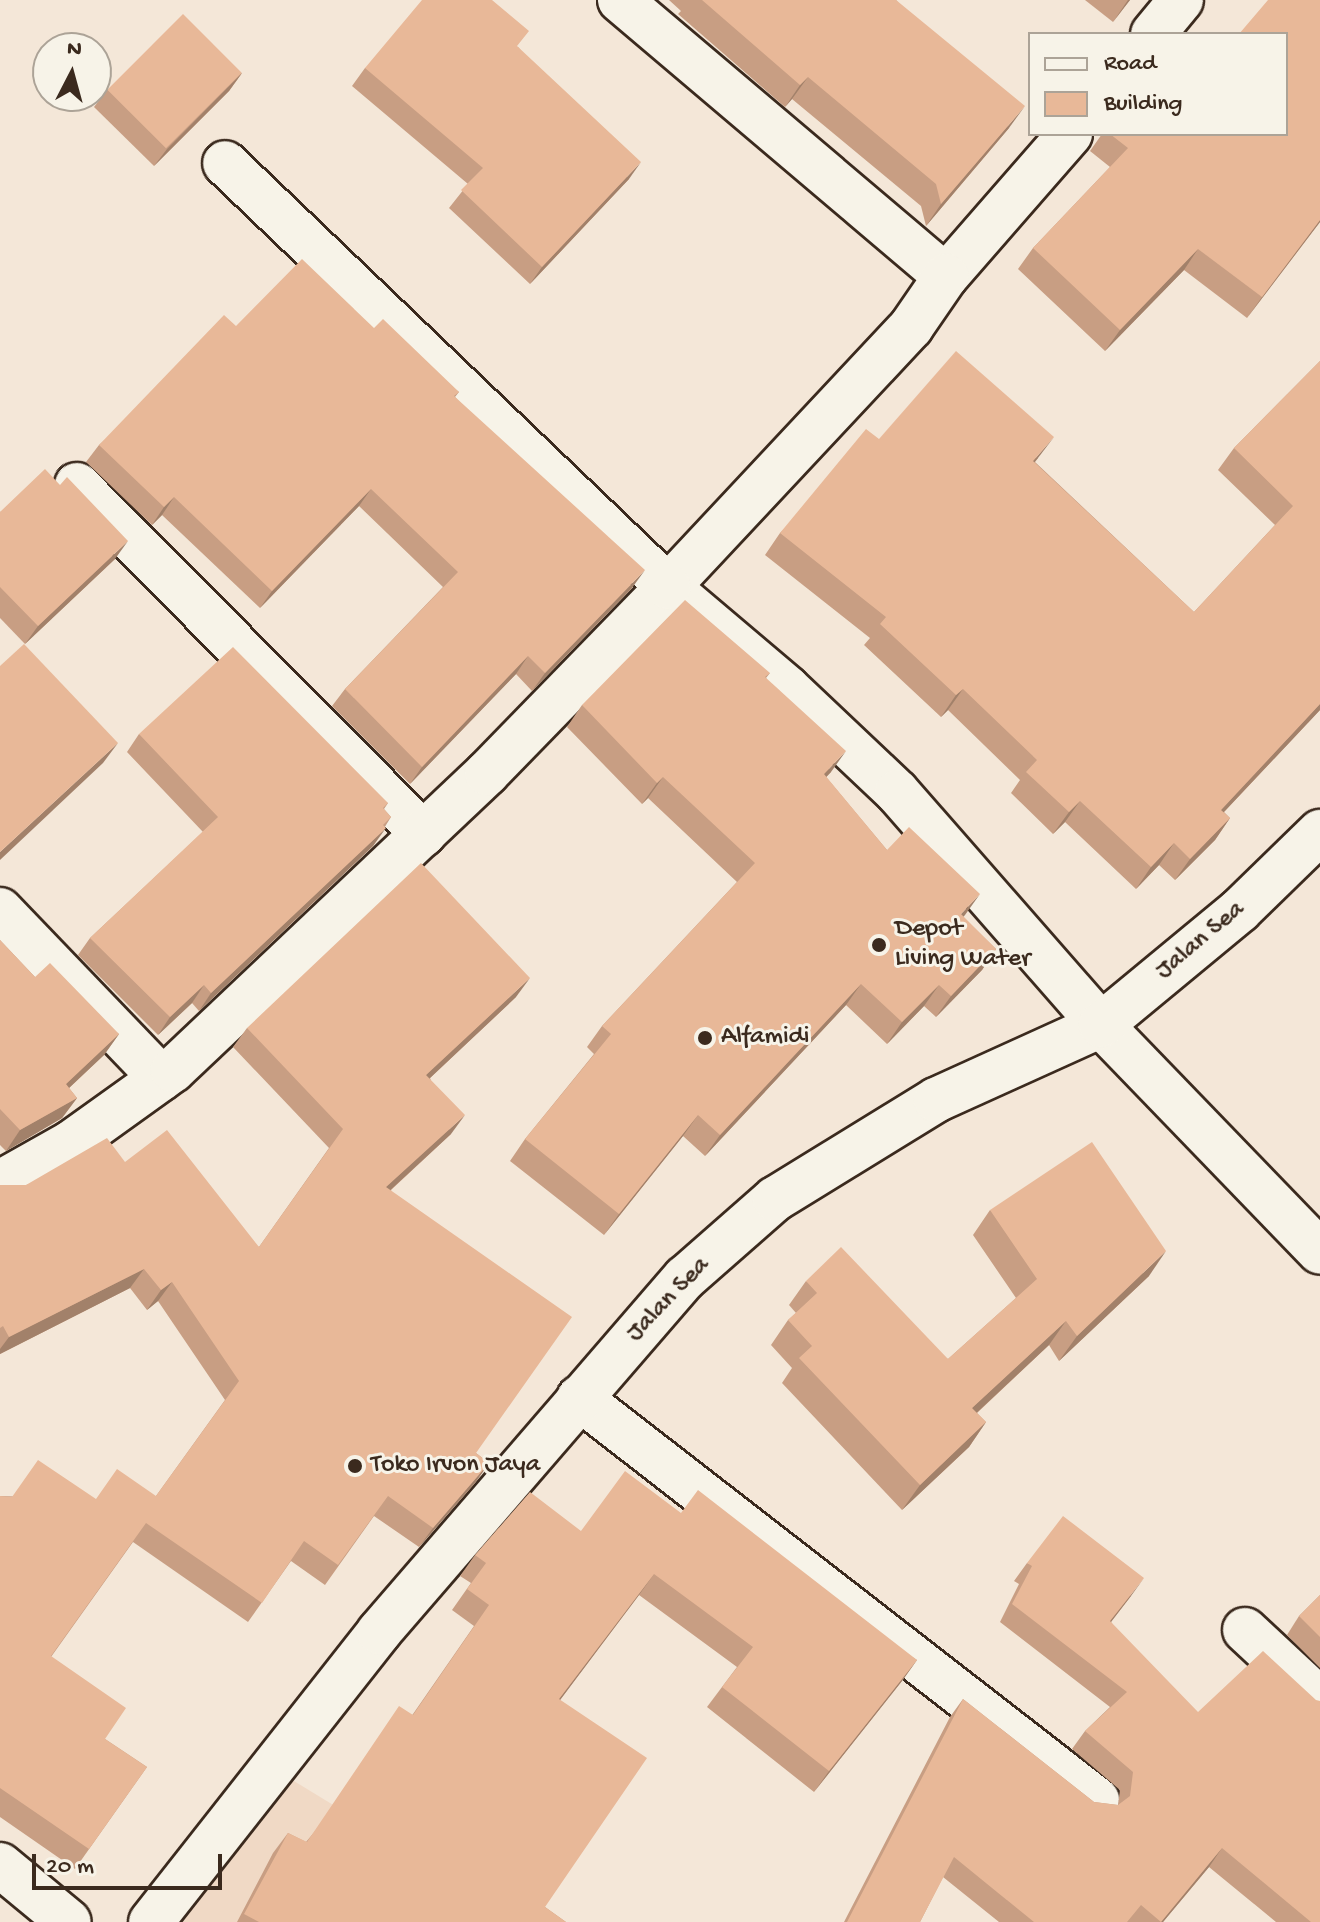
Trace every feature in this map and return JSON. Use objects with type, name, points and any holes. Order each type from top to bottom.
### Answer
[{"type":"street","points":[[620,0],[946,276]]},
{"type":"street","points":[[1155,32],[1181,0]]},
{"type":"street","points":[[0,1183],[71,1143],[161,1078],[424,834],[668,587],[911,327],[946,276],[1068,136]]},
{"type":"street","points":[[225,163],[668,587],[787,688],[897,792],[1101,1025],[1320,1252]]},
{"type":"street","points":[[77,485],[424,834]]},
{"type":"street","name":"Jalan Sea","points":[[151,1922],[379,1632],[685,1278],[775,1199],[936,1100],[1101,1025],[1240,910],[1320,832]]},
{"type":"street","points":[[0,910],[161,1078]]},
{"type":"street","points":[[579,1398],[1097,1800]]},
{"type":"street","points":[[1245,1630],[1320,1700]]},
{"type":"street","points":[[0,1865],[69,1922]]},
{"type":"shaded area","points":[[289,1778],[525,1922],[169,1922]]},
{"type":"building","points":[[422,0],[492,0],[529,31],[517,46],[641,162],[542,267],[461,190],[483,168],[365,68]]},
{"type":"building","points":[[702,0],[896,0],[1025,106],[941,204],[936,184],[808,77],[800,85]]},
{"type":"building","points":[[1268,0],[1320,0],[1320,220],[1262,297],[1198,249],[1120,330],[1033,248],[1128,148],[1113,136],[1288,136],[1288,32],[1241,32]]},
{"type":"building","points":[[183,14],[242,73],[166,148],[112,94],[112,85]]},
{"type":"building","points":[[302,259],[374,328],[383,319],[459,392],[454,396],[645,570],[545,673],[528,656],[422,767],[345,689],[458,572],[371,489],[272,591],[174,497],[164,507],[99,445],[224,315],[236,326]]},
{"type":"building","points":[[956,351],[1054,437],[1033,461],[1194,612],[1293,506],[1234,448],[1320,361],[1320,704],[1221,810],[1230,818],[1190,859],[1174,843],[1151,867],[1080,801],[1069,812],[1026,772],[1037,760],[963,689],[956,695],[880,624],[886,617],[780,533],[866,429],[879,439]]},
{"type":"building","points":[[45,469],[60,485],[67,477],[128,541],[38,626],[0,587],[0,512]]},
{"type":"building","points":[[685,600],[770,673],[765,677],[846,751],[824,774],[887,850],[909,827],[980,894],[961,914],[996,949],[951,996],[939,985],[902,1022],[861,984],[720,1135],[698,1115],[619,1214],[525,1139],[611,1034],[602,1026],[755,863],[663,777],[657,783],[582,705]]},
{"type":"building","points":[[24,644],[118,743],[0,852],[0,666]]},
{"type":"building","points":[[233,647],[388,803],[383,808],[391,817],[383,825],[386,828],[211,993],[204,985],[170,1017],[90,938],[218,817],[139,734]]},
{"type":"building","points":[[421,863],[530,978],[426,1075],[465,1115],[386,1187],[572,1317],[476,1453],[489,1463],[433,1528],[388,1496],[338,1565],[304,1541],[262,1603],[146,1523],[51,1656],[126,1708],[105,1739],[147,1767],[89,1849],[0,1788],[0,1496],[12,1497],[38,1460],[96,1499],[117,1469],[156,1496],[239,1381],[172,1282],[161,1290],[144,1269],[9,1337],[3,1326],[0,1328],[0,1185],[26,1185],[107,1138],[125,1162],[167,1130],[259,1247],[343,1129],[247,1028]]},
{"type":"building","points":[[0,940],[35,977],[50,963],[119,1034],[66,1084],[77,1098],[20,1130],[0,1109]]},
{"type":"building","points":[[1092,1142],[1166,1251],[1077,1336],[1066,1321],[972,1408],[986,1422],[920,1485],[799,1358],[812,1346],[788,1320],[817,1293],[806,1281],[841,1247],[948,1359],[1037,1279],[990,1210]]},
{"type":"building","points":[[625,1471],[681,1513],[698,1490],[917,1660],[829,1771],[722,1687],[753,1647],[654,1574],[559,1699],[647,1758],[545,1907],[566,1922],[259,1922],[244,1914],[288,1833],[307,1842],[399,1706],[413,1715],[489,1605],[467,1589],[486,1563],[475,1555],[530,1492],[581,1531]]},
{"type":"building","points":[[1063,1516],[1144,1578],[1110,1621],[1198,1712],[1263,1651],[1320,1701],[1320,1922],[1311,1922],[1222,1848],[1161,1922],[1141,1905],[1127,1922],[1034,1922],[954,1857],[920,1922],[847,1922],[963,1699],[1094,1802],[1118,1805],[1130,1796],[1133,1772],[1085,1731],[1127,1692],[1012,1604],[1032,1566],[1027,1563]]},
{"type":"building","points":[[1320,1595],[1320,1637],[1299,1616]]},
{"type":"place","name":"Depot Living Water","points":[[879,945]]},
{"type":"place","name":"Alfamidi","points":[[705,1038]]},
{"type":"place","name":"Toko Irvon Jaya","points":[[355,1466]]}]
